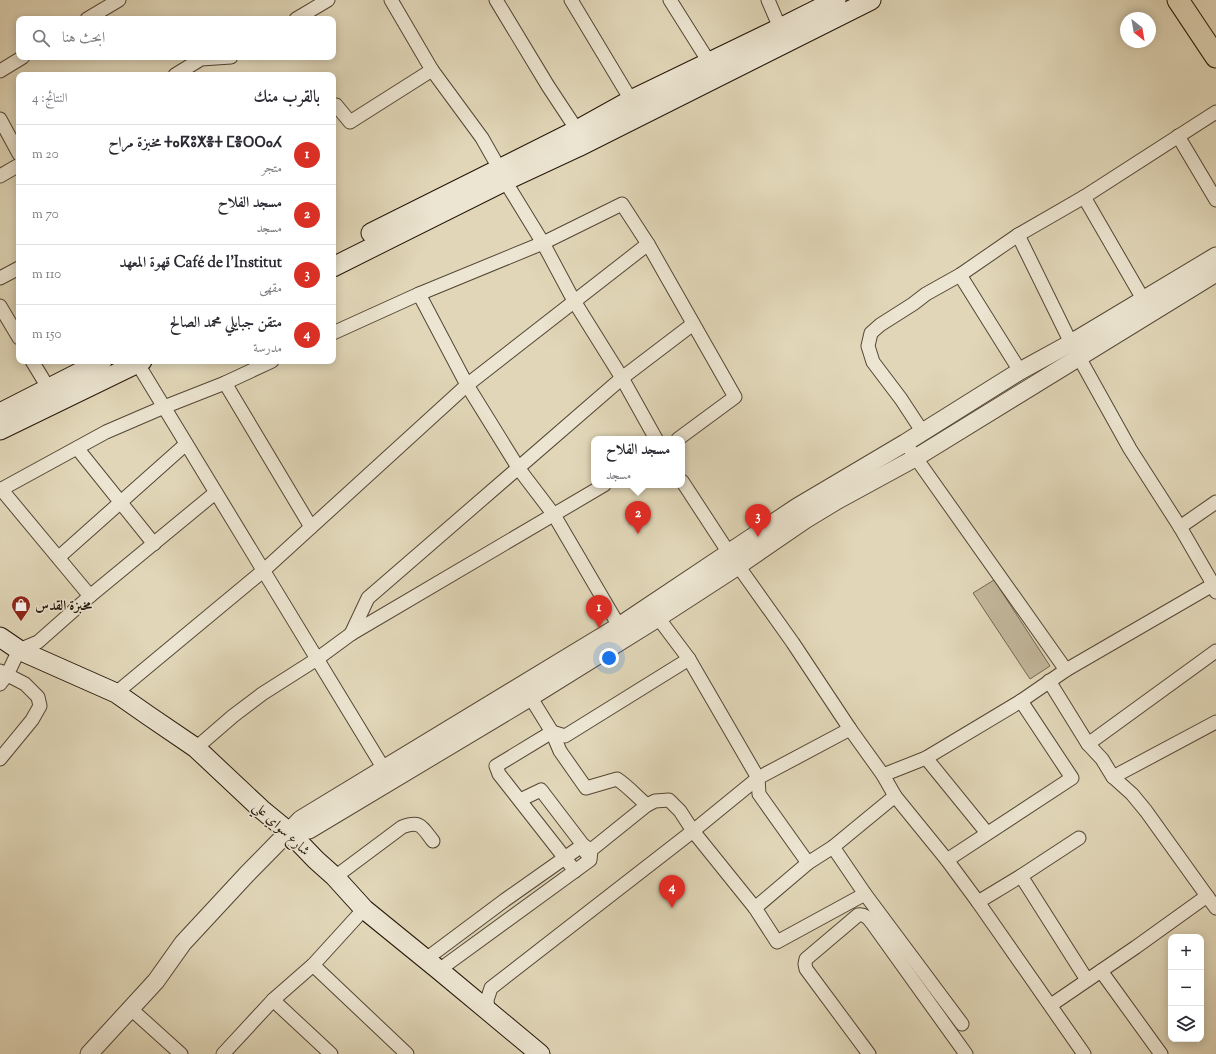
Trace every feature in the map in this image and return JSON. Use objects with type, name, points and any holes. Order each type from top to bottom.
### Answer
[{"type":"main road","points":[[336,252],[502,175],[578,147],[780,28],[836,0]]},
{"type":"main road","points":[[336,264],[502,175],[577,130],[631,100],[786,44],[870,0]]},
{"type":"main road","points":[[1178,0],[1216,57]]},
{"type":"main road","points":[[1193,0],[1216,34]]},
{"type":"main road","points":[[0,413],[96,364]]},
{"type":"main road","points":[[0,430],[134,364]]},
{"type":"main road","name":"شارع سواي علي","points":[[1,639],[19,650],[116,693],[196,748],[261,809],[289,832],[335,877],[364,909],[488,1010],[532,1051]]},
{"type":"street","points":[[92,16],[119,0]]},
{"type":"street","points":[[301,16],[328,0]]},
{"type":"street","points":[[391,0],[432,70],[482,138],[502,175],[543,242],[574,301],[622,378],[654,436]]},
{"type":"street","points":[[496,0],[548,86],[577,130]]},
{"type":"street","points":[[571,0],[631,100]]},
{"type":"street","points":[[670,0],[711,70]]},
{"type":"street","points":[[768,0],[780,28]]},
{"type":"street","points":[[0,71],[18,60]]},
{"type":"street","points":[[179,72],[199,60]]},
{"type":"street","points":[[336,105],[350,122],[432,70]]},
{"type":"street","points":[[922,431],[901,399],[873,362],[868,346],[871,333],[880,325],[926,294],[960,274],[1018,235],[1084,197],[1216,112]]},
{"type":"street","points":[[0,119],[16,148]]},
{"type":"street","points":[[1178,136],[1216,200]]},
{"type":"street","points":[[0,176],[16,167]]},
{"type":"street","points":[[1084,197],[1143,299]]},
{"type":"street","points":[[336,332],[419,294],[543,242],[622,204],[648,244],[735,397],[682,436]]},
{"type":"street","points":[[883,774],[926,758],[1021,701],[1066,670],[1215,586],[1180,527],[1130,449],[1071,343],[1018,235]]},
{"type":"street","points":[[116,693],[263,571],[467,385],[648,244]]},
{"type":"street","points":[[289,832],[309,830],[734,560],[922,431],[1020,371],[1071,343],[1216,256]]},
{"type":"street","points":[[0,278],[16,270]]},
{"type":"street","points":[[801,513],[838,500],[917,458],[1216,273]]},
{"type":"street","points":[[960,274],[1020,371]]},
{"type":"street","points":[[419,294],[467,385],[518,469],[554,515],[619,626]]},
{"type":"street","points":[[0,306],[16,333]]},
{"type":"street","points":[[351,634],[368,598],[622,378],[693,324]]},
{"type":"street","points":[[34,364],[49,389]]},
{"type":"street","points":[[139,364],[215,493],[384,769]]},
{"type":"street","points":[[90,596],[60,558],[7,498],[1,489],[106,432],[225,383],[266,364]]},
{"type":"street","points":[[225,383],[311,527]]},
{"type":"street","points":[[905,443],[1066,670]]},
{"type":"street","points":[[60,558],[186,444]]},
{"type":"street","points":[[78,448],[154,544]]},
{"type":"street","points":[[685,486],[734,560],[793,643],[850,729],[883,774],[895,796],[978,902],[1084,1054]]},
{"type":"street","points":[[196,748],[233,716],[262,694],[317,659],[351,634],[599,488]]},
{"type":"street","points":[[0,759],[32,720],[40,706],[38,697],[25,684],[2,677],[19,650],[38,642],[90,596],[215,493]]},
{"type":"street","points":[[1180,527],[1216,502]]},
{"type":"street","points":[[89,1054],[156,981],[183,943],[247,874],[301,819],[384,769],[527,691],[619,626],[654,611]]},
{"type":"street","points":[[654,611],[689,659],[758,778],[759,794],[808,863]]},
{"type":"street","points":[[1,639],[38,642]]},
{"type":"street","points":[[1088,744],[1216,651]]},
{"type":"street","points":[[575,871],[499,774],[496,766],[552,732],[565,736],[689,659]]},
{"type":"street","points":[[1049,681],[1088,744],[1102,759],[1113,777],[1132,794],[1146,811],[1216,908]]},
{"type":"street","points":[[527,691],[552,732],[560,751],[586,788],[617,779],[628,786],[638,798],[647,805]]},
{"type":"street","points":[[946,860],[1072,778],[1021,701]]},
{"type":"street","points":[[1113,777],[1216,722]]},
{"type":"street","points":[[488,1010],[487,1000],[490,988],[693,831],[758,778],[850,729]]},
{"type":"street","points":[[926,758],[987,833]]},
{"type":"street","points":[[520,800],[541,790],[588,852]]},
{"type":"street","points":[[754,908],[808,863],[833,847],[895,796]]},
{"type":"street","points":[[433,965],[575,871],[588,852],[647,805],[655,801],[669,800],[680,811],[693,831],[754,908],[777,942],[865,894]]},
{"type":"street","points":[[335,877],[402,827],[412,823],[421,826],[433,841]]},
{"type":"street","points":[[978,902],[1079,838]]},
{"type":"street","points":[[833,847],[865,894],[962,1024]]},
{"type":"street","points":[[433,965],[505,900],[565,857],[588,852]]},
{"type":"street","points":[[1021,876],[1088,980]]},
{"type":"street","points":[[1051,1005],[1207,896]]},
{"type":"street","points":[[223,1054],[273,1000],[313,965],[364,909]]},
{"type":"street","points":[[869,1054],[806,969],[805,964],[806,959],[858,915],[863,914],[872,923],[966,1054]]},
{"type":"street","points":[[313,965],[407,1054]]},
{"type":"street","points":[[1101,971],[1161,1054]]},
{"type":"street","points":[[273,1000],[331,1054]]},
{"type":"street","points":[[131,1009],[181,1054]]},
{"type":"shaded area","points":[[994,580],[1050,666],[1030,679],[973,593]]},
{"type":"place","name":"مسجد الفلاح","points":[[638,534]]},
{"type":"place","name":"Café de l'Institut قهوة المعهد","points":[[758,537]]},
{"type":"place","name":"مخبزة القدس","points":[[21,622]]},
{"type":"place","name":"ⵜⴰⴽⵓⵅⴻⵜ ⵎⴻⵔⵔⴰⵃ مخبزة مراح","points":[[599,628]]},
{"type":"place","name":"متقن جبايلي محمد الصالح","points":[[672,908]]}]
